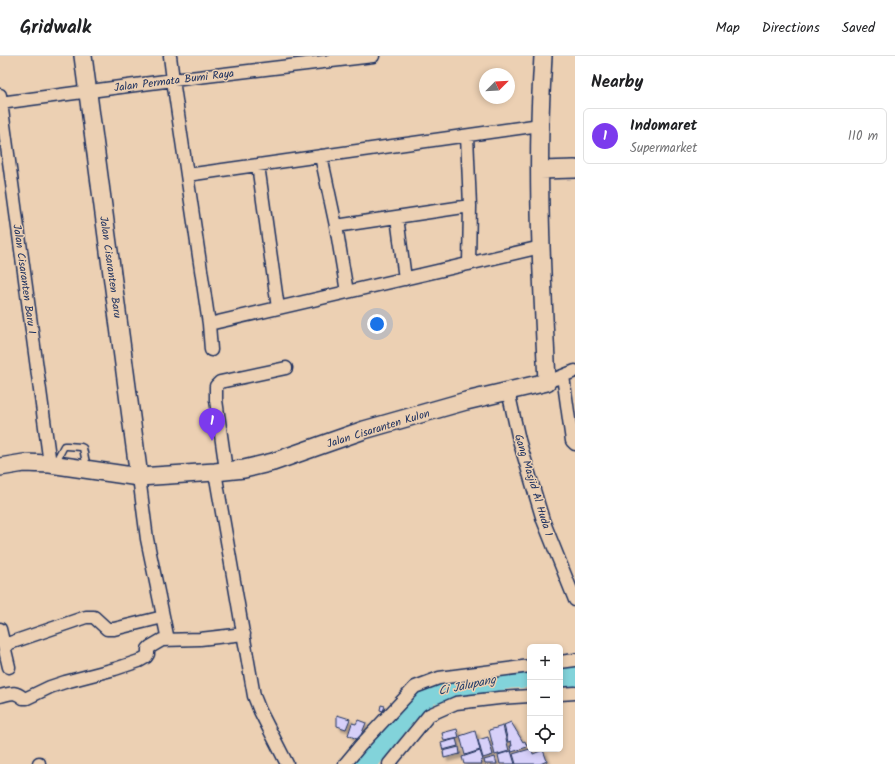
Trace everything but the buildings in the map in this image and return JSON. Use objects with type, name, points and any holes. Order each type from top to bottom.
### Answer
[{"type":"main road","name":"Jalan Cisaranten Baru","points":[[83,56],[139,477]]},
{"type":"main road","points":[[543,56],[540,170],[541,247],[547,382]]},
{"type":"main road","points":[[540,170],[575,169]]},
{"type":"main road","name":"Jalan Cisaranten Kulon","points":[[0,467],[24,463],[52,464],[139,477],[244,468],[273,462],[364,430],[466,401],[547,382]]},
{"type":"street","points":[[170,56],[209,324],[211,350]]},
{"type":"street","name":"Jalan Permata Bumi Raya","points":[[0,100],[88,91],[373,56]]},
{"type":"street","name":"Jalan Cisaranten Baru I","points":[[0,100],[52,464]]},
{"type":"street","points":[[187,175],[540,125]]},
{"type":"street","points":[[467,136],[470,206],[469,264]]},
{"type":"street","points":[[321,156],[336,226],[347,292]]},
{"type":"street","points":[[258,165],[278,308]]},
{"type":"street","points":[[336,226],[470,206]]},
{"type":"street","points":[[396,217],[405,279]]},
{"type":"street","points":[[209,324],[541,247]]},
{"type":"street","points":[[286,368],[220,382],[216,386],[216,400],[221,471],[254,696],[287,764]]},
{"type":"street","points":[[547,382],[575,371]]},
{"type":"street","points":[[563,376],[572,441],[575,444]]},
{"type":"street","name":"Gang Masjid Al Huda 1","points":[[508,391],[519,440],[543,520],[575,600]]},
{"type":"street","points":[[139,477],[147,539],[168,640]]},
{"type":"street","points":[[4,645],[86,617],[94,617],[107,628],[114,629],[163,617]]},
{"type":"street","points":[[0,631],[9,667]]},
{"type":"street","points":[[0,696],[13,693],[18,694],[23,698],[27,698],[50,687],[65,682],[115,669],[146,657],[148,654],[148,649],[162,640],[200,639],[244,634]]},
{"type":"street","points":[[563,662],[575,660]]},
{"type":"street","points":[[345,764],[415,687],[439,678],[527,666]]},
{"type":"street","points":[[563,694],[575,693]]},
{"type":"street","points":[[388,764],[430,715],[456,704],[499,698],[527,696]]},
{"type":"waterway","name":"Ci Jalupang","points":[[365,764],[406,713],[429,693],[510,677],[527,676]]},
{"type":"waterway","name":"Ci Jalupang","points":[[563,676],[575,676]]},
{"type":"place","name":"Indomaret","points":[[212,441]]}]
